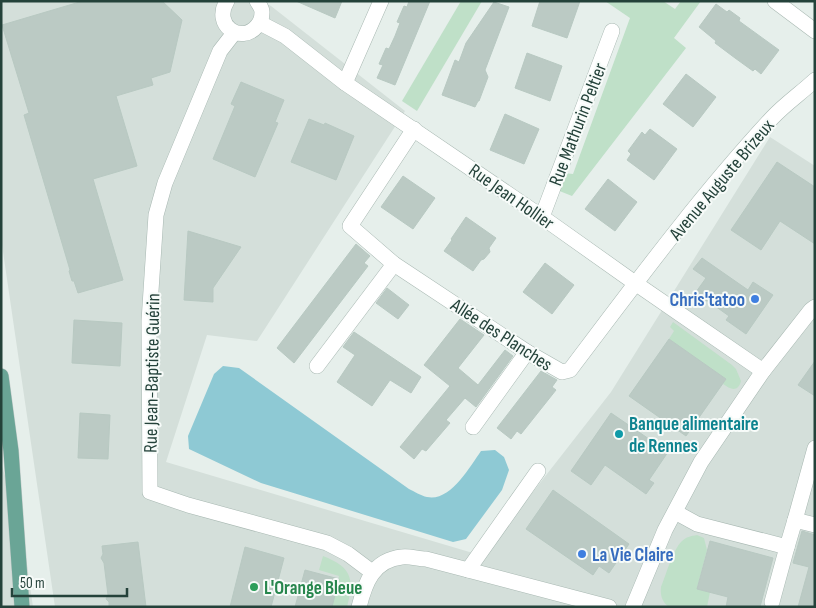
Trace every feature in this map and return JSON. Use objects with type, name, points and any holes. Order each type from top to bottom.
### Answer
[{"type":"main road","points":[[1,376],[11,451],[22,607]]},
{"type":"street","points":[[226,1],[222,10],[222,19],[234,33],[244,34],[254,30],[260,23],[262,12],[257,1]]},
{"type":"street","points":[[345,83],[381,1]]},
{"type":"street","points":[[775,1],[815,31]]},
{"type":"street","name":"Rue Jean Hollier","points":[[260,23],[285,36],[345,83],[542,217],[763,372]]},
{"type":"street","name":"Rue Mathurin Peltier","points":[[542,217],[612,31]]},
{"type":"street","name":"Rue Jean-Baptiste Guérin","points":[[234,33],[220,51],[165,184],[156,215],[149,321],[150,492],[188,505],[327,543],[348,554],[372,572]]},
{"type":"street","name":"Avenue Auguste Brizeux","points":[[635,283],[730,164],[773,117],[815,80]]},
{"type":"street","name":"Allée des Planches","points":[[414,129],[350,226],[394,264],[527,352],[562,372],[570,370],[635,283]]},
{"type":"street","points":[[318,366],[394,264]]},
{"type":"street","points":[[633,607],[674,512],[701,462],[763,372],[815,307]]},
{"type":"street","points":[[473,427],[527,352]]},
{"type":"street","points":[[772,602],[815,448]]},
{"type":"street","points":[[468,570],[538,472]]},
{"type":"street","points":[[674,512],[697,524],[787,547]]},
{"type":"street","points":[[795,520],[815,525]]},
{"type":"street","points":[[359,607],[363,591],[372,572],[386,561],[402,557],[426,559],[610,607]]},
{"type":"shaded area","points":[[1,1],[261,1],[271,6],[405,111],[257,341],[207,335],[166,462],[483,556],[611,392],[770,137],[815,166],[815,607],[55,607],[1,238]]},
{"type":"shaded area","points":[[1,463],[22,531],[33,607],[1,607]]},
{"type":"green space","points":[[461,1],[482,1],[417,111],[402,101]]},
{"type":"green space","points":[[605,1],[663,1],[675,9],[681,1],[701,1],[674,38],[686,48],[572,196],[557,190],[565,173],[573,174],[630,18]]},
{"type":"green space","points":[[673,322],[736,369],[741,381],[736,389],[723,384],[726,379],[669,339],[674,331],[670,327]]},
{"type":"green space","points":[[697,535],[704,538],[707,550],[697,588],[710,592],[707,607],[669,607],[661,596],[661,587],[670,562],[682,541]]},
{"type":"green space","points":[[323,556],[340,565],[348,575],[351,588],[347,607],[331,607],[339,576],[319,570]]},
{"type":"water","points":[[223,366],[239,368],[420,495],[435,497],[443,494],[458,482],[481,451],[495,450],[504,457],[509,470],[502,490],[466,539],[453,542],[261,483],[189,449],[188,436],[214,374]]},
{"type":"building","points":[[83,1],[162,1],[182,20],[170,72],[151,78],[153,85],[116,96],[137,166],[93,179],[123,280],[78,293],[74,281],[72,281],[24,115],[29,113],[2,25]]},
{"type":"building","points":[[296,1],[342,1],[335,18]]},
{"type":"building","points":[[409,1],[430,1],[395,85],[377,78],[383,65],[379,64],[386,48],[389,49],[400,23],[397,22],[404,6],[407,7]]},
{"type":"building","points":[[540,1],[580,1],[567,38],[532,26]]},
{"type":"building","points":[[494,2],[509,7],[485,70],[488,77],[475,107],[442,95],[455,60],[459,62],[466,43]]},
{"type":"building","points":[[716,4],[740,18],[739,21],[779,50],[761,74],[755,69],[753,71],[715,43],[716,41],[699,27]]},
{"type":"building","points":[[527,53],[562,66],[550,101],[515,88]]},
{"type":"building","points":[[686,74],[716,97],[693,127],[663,104]]},
{"type":"building","points":[[241,82],[284,100],[275,122],[278,123],[255,177],[213,159],[235,106],[231,104]]},
{"type":"building","points":[[505,114],[539,129],[524,164],[490,150]]},
{"type":"building","points":[[309,119],[324,125],[325,123],[354,136],[336,180],[291,162]]},
{"type":"building","points":[[650,129],[677,149],[654,180],[627,160],[631,154],[628,151],[642,132],[645,135]]},
{"type":"building","points":[[777,162],[815,187],[815,244],[780,221],[761,250],[731,230]]},
{"type":"building","points":[[403,176],[435,198],[413,229],[381,207]]},
{"type":"building","points":[[608,179],[637,202],[615,231],[585,209]]},
{"type":"building","points":[[466,217],[496,238],[489,248],[490,252],[473,271],[444,251]]},
{"type":"building","points":[[188,231],[241,247],[213,288],[213,302],[184,300]]},
{"type":"building","points":[[356,244],[370,256],[364,263],[368,266],[294,363],[277,348]]},
{"type":"building","points":[[702,258],[748,290],[753,282],[773,295],[746,334],[726,320],[729,316],[708,301],[691,299],[706,278],[693,269]]},
{"type":"building","points":[[545,263],[574,285],[552,314],[523,292]]},
{"type":"building","points":[[387,288],[409,305],[398,319],[376,303]]},
{"type":"building","points":[[460,319],[484,335],[458,368],[478,385],[505,350],[513,356],[476,407],[465,398],[446,420],[450,423],[426,451],[422,449],[414,459],[400,447],[450,386],[424,365]]},
{"type":"building","points":[[74,320],[122,323],[120,366],[72,363]]},
{"type":"building","points":[[354,332],[421,377],[411,393],[390,380],[372,406],[337,382],[355,355],[343,347]]},
{"type":"building","points":[[669,339],[726,379],[686,436],[629,396]]},
{"type":"building","points":[[815,361],[815,396],[798,385]]},
{"type":"building","points":[[541,371],[557,380],[552,387],[556,390],[521,434],[517,431],[511,439],[497,428]]},
{"type":"building","points":[[80,413],[110,415],[108,459],[78,458]]},
{"type":"building","name":"Banque alimentaire de Rennes","points":[[611,413],[668,452],[649,480],[654,483],[646,494],[605,465],[591,485],[571,471]]},
{"type":"building","points":[[553,490],[629,544],[609,573],[599,566],[593,575],[526,529]]},
{"type":"building","points":[[802,531],[815,535],[815,607],[798,607],[809,567],[793,563]]},
{"type":"building","points":[[710,541],[773,558],[760,607],[726,607],[728,597],[697,589]]},
{"type":"building","points":[[138,542],[146,607],[109,607],[109,602],[106,599],[108,595],[104,563],[101,558],[103,554],[102,546]]},
{"type":"building","points":[[245,547],[284,558],[271,607],[230,607]]},
{"type":"building","points":[[305,570],[339,579],[332,607],[295,607]]},
{"type":"place","name":"Chris'tatoo","points":[[755,299]]},
{"type":"place","name":"Banque alimentaire de Rennes","points":[[619,434]]},
{"type":"place","name":"La Vie Claire","points":[[582,554]]},
{"type":"place","name":"L'Orange Bleue","points":[[254,587]]}]
